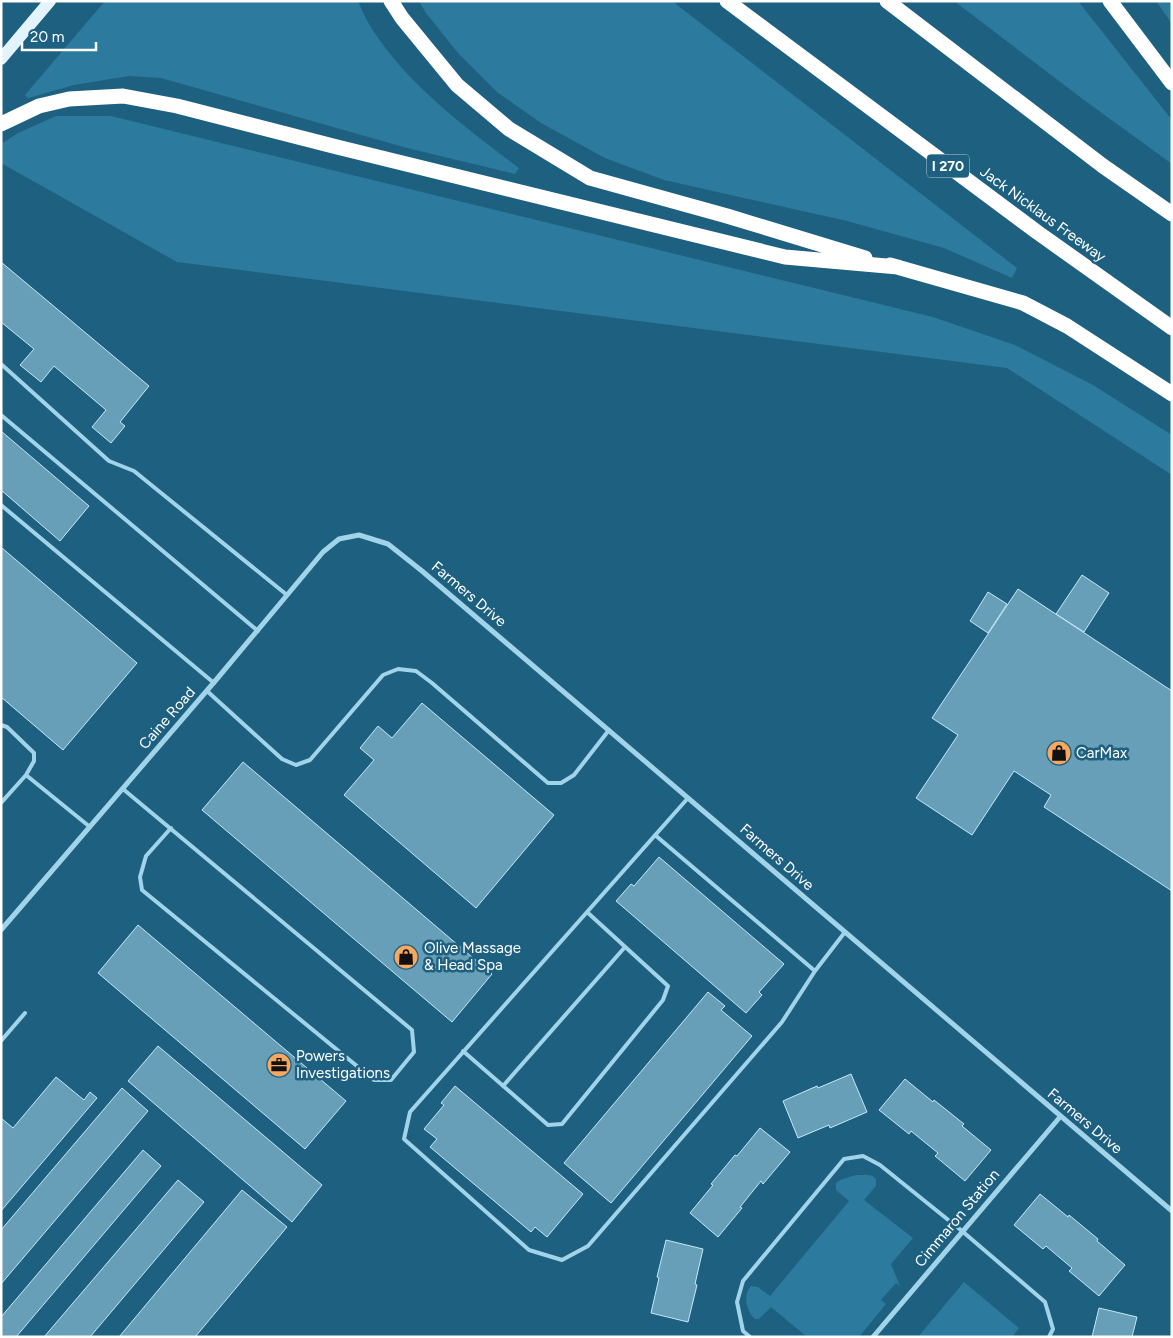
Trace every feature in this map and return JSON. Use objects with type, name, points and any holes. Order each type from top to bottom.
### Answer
[{"type":"highway","points":[[391,1],[402,18],[456,85],[509,129],[590,178],[1023,303],[1067,326],[1172,394]]},
{"type":"highway","name":"Jack Nicklaus Freeway","points":[[727,1],[1037,232],[1172,328]]},
{"type":"highway","points":[[887,1],[1103,166],[1172,214]]},
{"type":"highway","points":[[1110,1],[1172,83]]},
{"type":"highway","points":[[1,124],[39,106],[69,99],[123,96],[177,106],[785,257],[898,267]]},
{"type":"main road","points":[[1,59],[50,1]]},
{"type":"street","name":"Caine Road","points":[[1,930],[124,789],[323,552],[339,539],[359,535]]},
{"type":"street","name":"Farmers Drive","points":[[359,535],[388,544],[422,571],[1172,1211]]},
{"type":"street","name":"Cimmaron Station","points":[[873,1337],[1060,1116]]},
{"type":"lane","points":[[1,364],[109,461],[134,471],[287,595]]},
{"type":"lane","points":[[1,415],[258,631]]},
{"type":"lane","points":[[1,505],[214,683]]},
{"type":"lane","points":[[207,691],[282,759],[296,765],[310,760],[383,675],[398,669],[416,671],[432,683],[548,783],[560,783],[574,775],[609,730]]},
{"type":"lane","points":[[1,725],[7,727],[34,753],[34,761],[26,775],[1,803]]},
{"type":"lane","points":[[26,775],[90,827]]},
{"type":"lane","points":[[124,789],[171,828],[412,1030],[414,1052],[391,1080],[374,1080],[142,890],[140,876],[146,856],[171,828]]},
{"type":"lane","points":[[688,798],[410,1112],[404,1139],[529,1250],[562,1260],[588,1246],[782,1022],[815,971],[845,932]]},
{"type":"lane","points":[[655,834],[815,971]]},
{"type":"lane","points":[[464,1051],[548,1125],[562,1124],[663,1000],[668,986],[587,912]]},
{"type":"lane","points":[[503,1086],[625,948]]},
{"type":"lane","points":[[1,1041],[25,1013]]},
{"type":"lane","points":[[750,1337],[743,1331],[737,1302],[743,1281],[844,1159],[862,1156],[880,1165],[962,1231],[1045,1302],[1053,1329],[1049,1337]]},
{"type":"shaded area","points":[[105,1],[358,1],[370,26],[403,69],[439,104],[519,168],[515,174],[407,148],[161,78],[129,76],[74,85],[28,98],[25,95]]},
{"type":"shaded area","points":[[419,1],[672,1],[1017,268],[1012,278],[944,248],[847,221],[664,180],[605,158],[541,123],[497,92],[458,53],[426,13]]},
{"type":"shaded area","points":[[954,1],[1078,1],[1172,120],[1172,164],[1084,100]]},
{"type":"shaded area","points":[[1156,1],[1172,1],[1172,24]]},
{"type":"shaded area","points":[[56,116],[111,116],[933,317],[1015,345],[1093,385],[1172,435],[1172,475],[1007,368],[177,262],[1,163],[1,144],[18,133]]},
{"type":"shaded area","points":[[856,1175],[869,1175],[876,1179],[876,1186],[864,1200],[913,1238],[891,1264],[900,1286],[896,1283],[881,1300],[886,1304],[859,1337],[807,1337],[771,1307],[759,1319],[755,1319],[750,1312],[746,1299],[748,1290],[751,1286],[758,1287],[770,1296],[849,1201],[836,1190],[836,1183]]},
{"type":"shaded area","points":[[964,1282],[1019,1328],[1012,1337],[918,1337]]},
{"type":"building","points":[[1,262],[149,386],[120,422],[125,426],[111,443],[92,427],[106,410],[54,366],[41,382],[20,365],[34,349],[1,322]]},
{"type":"building","points":[[1,431],[89,506],[60,541],[1,490]]},
{"type":"building","points":[[2,548],[137,663],[63,750],[1,697]]},
{"type":"building","points":[[1082,575],[1109,593],[1084,632],[1056,614]]},
{"type":"building","name":"CarMax","points":[[1018,589],[1172,691],[1172,891],[1044,807],[1051,795],[1014,771],[972,835],[916,798],[958,735],[932,718]]},
{"type":"building","points":[[988,592],[1007,604],[988,633],[970,621]]},
{"type":"building","points":[[422,703],[554,815],[476,908],[344,795],[374,760],[360,748],[378,726],[392,738]]},
{"type":"building","points":[[243,762],[492,974],[452,1022],[202,810]]},
{"type":"building","points":[[659,857],[784,964],[759,992],[762,995],[746,1013],[616,901],[631,884],[634,886]]},
{"type":"building","points":[[138,925],[346,1101],[305,1149],[98,973]]},
{"type":"building","points":[[708,992],[725,1006],[721,1010],[752,1036],[611,1203],[564,1163]]},
{"type":"building","points":[[158,1046],[322,1185],[292,1222],[128,1081]]},
{"type":"building","points":[[851,1074],[867,1112],[830,1128],[829,1125],[798,1138],[783,1101]]},
{"type":"building","points":[[56,1077],[84,1100],[90,1092],[97,1098],[1,1211],[1,1118],[13,1128]]},
{"type":"building","points":[[905,1079],[964,1124],[962,1126],[991,1150],[965,1181],[935,1156],[938,1153],[911,1131],[909,1134],[879,1110]]},
{"type":"building","points":[[455,1086],[583,1194],[547,1237],[535,1227],[531,1232],[430,1147],[437,1139],[424,1129],[444,1105],[441,1103]]},
{"type":"building","points":[[122,1088],[148,1111],[1,1284],[1,1230]]},
{"type":"building","points":[[760,1128],[790,1152],[763,1184],[761,1181],[718,1237],[690,1213],[713,1185],[711,1184]]},
{"type":"building","points":[[143,1150],[161,1166],[16,1337],[1,1337],[1,1317]]},
{"type":"building","points":[[178,1180],[204,1202],[90,1337],[44,1337]]},
{"type":"building","points":[[242,1190],[287,1227],[195,1337],[119,1337]]},
{"type":"building","points":[[1040,1194],[1098,1239],[1097,1241],[1125,1265],[1099,1296],[1069,1271],[1072,1268],[1046,1246],[1043,1249],[1014,1225]]},
{"type":"building","points":[[666,1240],[703,1249],[688,1322],[651,1313]]},
{"type":"building","points":[[1099,1308],[1137,1317],[1132,1337],[1092,1337]]},
{"type":"place","name":"CarMax","points":[[1059,753]]},
{"type":"place","name":"Olive Massage & Head Spa","points":[[406,957]]},
{"type":"place","name":"Powers Investigations","points":[[279,1065]]}]
